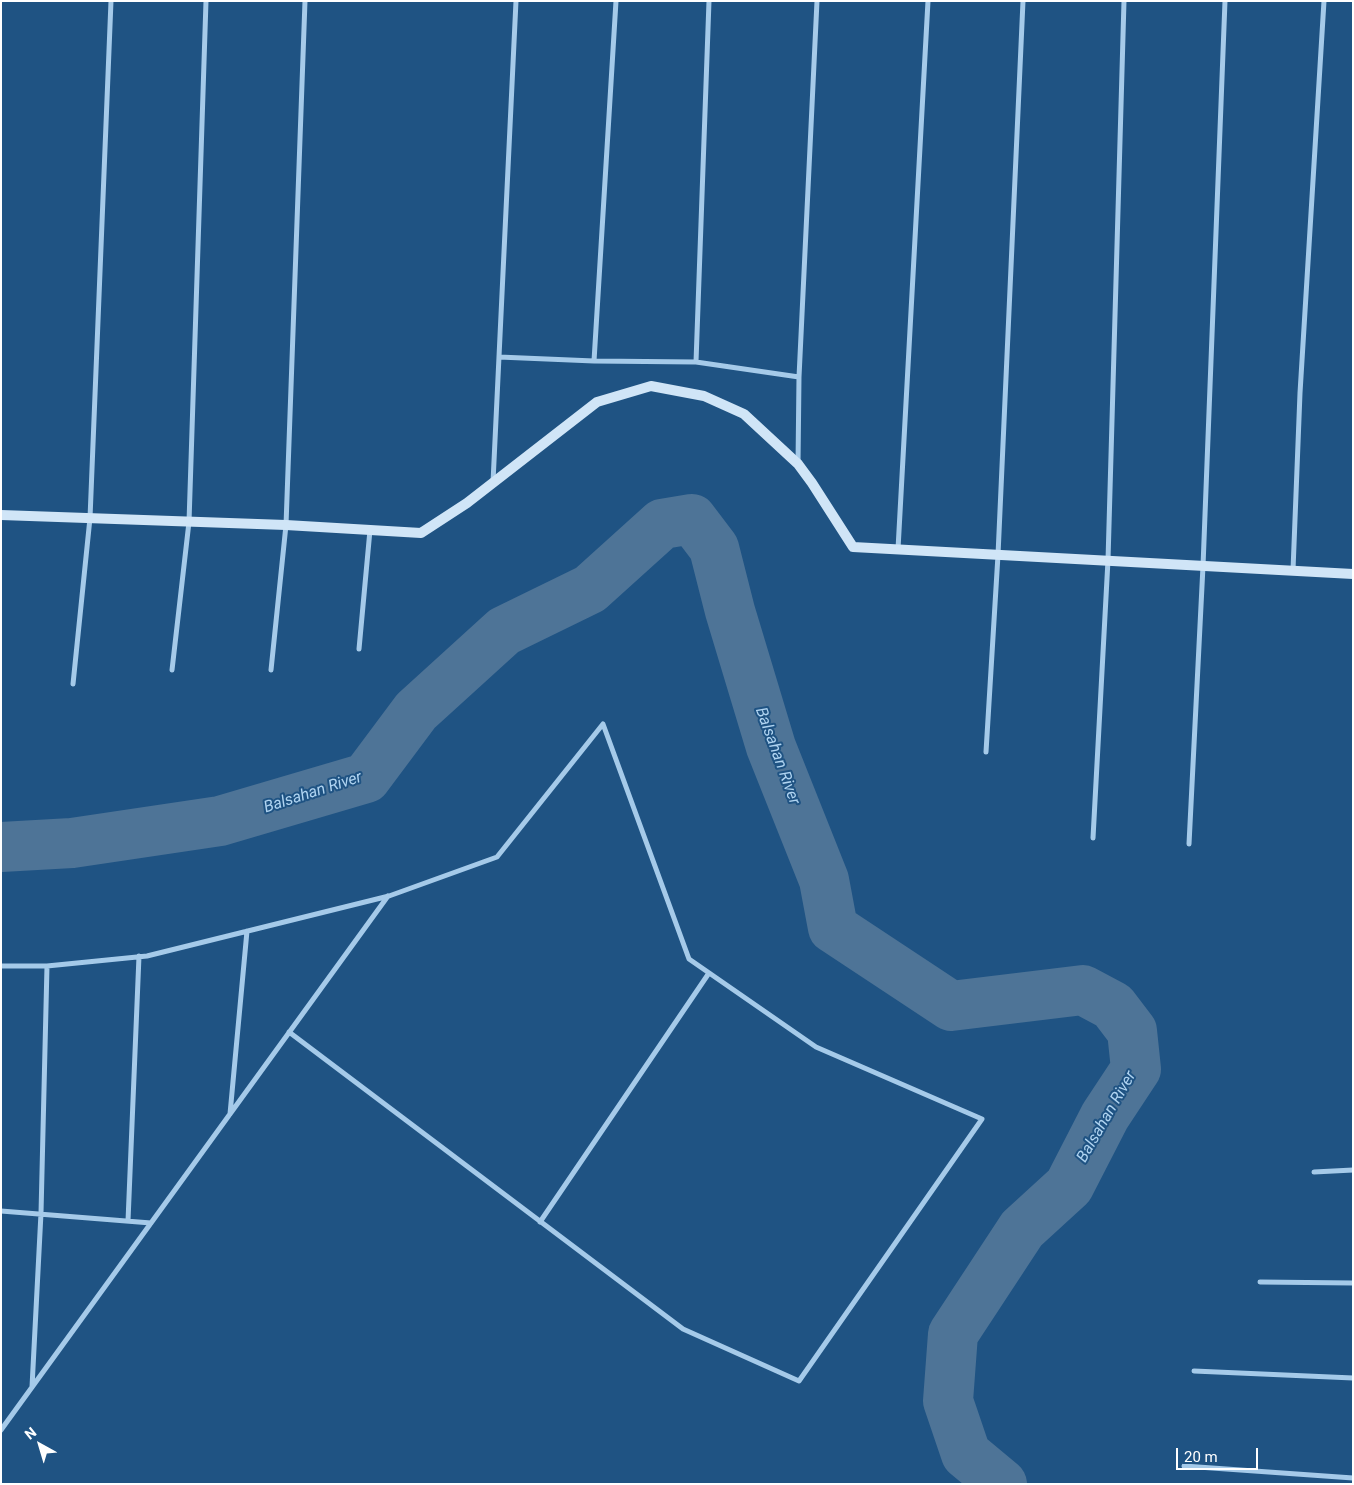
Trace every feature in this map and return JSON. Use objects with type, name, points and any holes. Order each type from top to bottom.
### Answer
[{"type":"street","points":[[74,684],[90,518],[111,1]]},
{"type":"street","points":[[172,670],[189,522],[206,1]]},
{"type":"street","points":[[271,670],[286,525],[305,1]]},
{"type":"street","points":[[493,483],[516,1]]},
{"type":"street","points":[[594,361],[616,1]]},
{"type":"street","points":[[696,362],[709,1]]},
{"type":"street","points":[[798,464],[799,377],[817,1]]},
{"type":"street","points":[[898,549],[928,1]]},
{"type":"street","points":[[986,752],[998,554],[1023,1]]},
{"type":"street","points":[[1093,838],[1108,560],[1124,1]]},
{"type":"street","points":[[1189,844],[1203,566],[1225,1]]},
{"type":"street","points":[[1293,570],[1301,383],[1324,1]]},
{"type":"street","points":[[499,357],[594,361],[696,362],[799,377]]},
{"type":"street","points":[[1,515],[286,525],[420,533],[467,504],[597,402],[651,386],[704,396],[744,414],[798,464],[853,547],[1353,574]]},
{"type":"street","points":[[359,649],[370,530]]},
{"type":"street","points":[[1,966],[48,966],[147,956],[389,896],[497,857],[603,724],[689,959],[816,1047],[982,1119],[799,1382],[683,1329],[289,1032]]},
{"type":"street","points":[[1,1430],[389,896]]},
{"type":"street","points":[[230,1114],[247,931]]},
{"type":"street","points":[[128,1222],[139,956]]},
{"type":"street","points":[[32,1387],[48,966]]},
{"type":"street","points":[[540,1222],[709,973]]},
{"type":"street","points":[[1314,1172],[1353,1170]]},
{"type":"street","points":[[1,1211],[152,1223]]},
{"type":"street","points":[[1260,1282],[1353,1282]]},
{"type":"street","points":[[1194,1371],[1353,1378]]},
{"type":"street","points":[[1184,1466],[1353,1478]]},
{"type":"waterway","name":"Balsahan River","points":[[1,847],[72,843],[220,821],[366,778],[416,711],[504,631],[590,589],[662,524],[692,519],[714,548],[730,611],[771,747],[824,880],[833,928],[951,1006],[1083,990],[1113,1006],[1132,1031],[1136,1069],[1105,1116],[1069,1186],[1022,1229],[953,1334],[948,1401],[966,1454],[1002,1484]]}]
